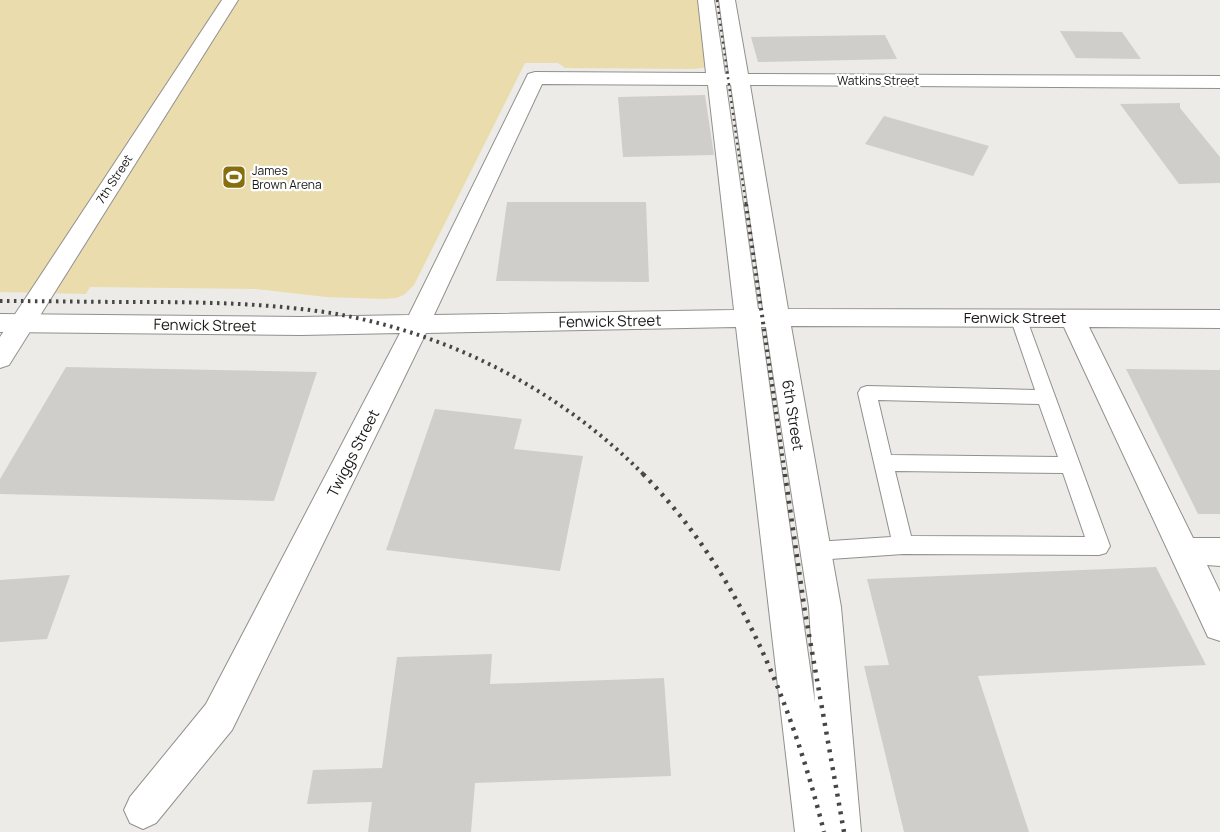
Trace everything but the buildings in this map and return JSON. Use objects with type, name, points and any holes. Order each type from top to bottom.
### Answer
[{"type":"street","name":"7th Street","points":[[0,358],[11,323],[230,0]]},
{"type":"street","name":"6th Street","points":[[706,0],[728,80],[777,318],[816,551],[825,607],[842,832]]},
{"type":"street","name":"6th Street","points":[[727,0],[728,80],[746,319],[814,832]]},
{"type":"street","name":"Watkins Street","points":[[535,78],[1220,82]]},
{"type":"street","name":"Twiggs Street","points":[[143,810],[219,717],[416,324],[535,78]]},
{"type":"street","name":"Fenwick Street","points":[[11,323],[301,326],[777,318],[1220,318]]},
{"type":"street","points":[[1072,318],[1220,626]]},
{"type":"street","points":[[1185,552],[1220,552]]},
{"type":"lane","points":[[816,551],[903,545],[1099,546],[1018,317]]},
{"type":"lane","points":[[903,545],[868,393],[1046,397]]},
{"type":"lane","points":[[884,463],[1071,465]]},
{"type":"shaded area","name":"James Brown Arena","points":[[0,0],[702,0],[708,67],[694,69],[565,68],[558,63],[525,63],[414,285],[404,295],[396,298],[326,297],[256,289],[90,287],[86,294],[0,292]]},
{"type":"railway","points":[[717,0],[746,205]]},
{"type":"railway","points":[[746,204],[785,475]]},
{"type":"railway","points":[[0,301],[185,302],[258,305],[331,313],[375,322],[418,335],[460,351],[500,370],[539,392],[611,444],[643,474]]},
{"type":"railway","points":[[643,474],[677,512],[707,552],[734,595],[757,640],[778,687],[795,734],[824,832]]},
{"type":"railway","points":[[785,474],[805,612],[844,832]]},
{"type":"place","name":"James Brown Arena","points":[[234,177]]}]
